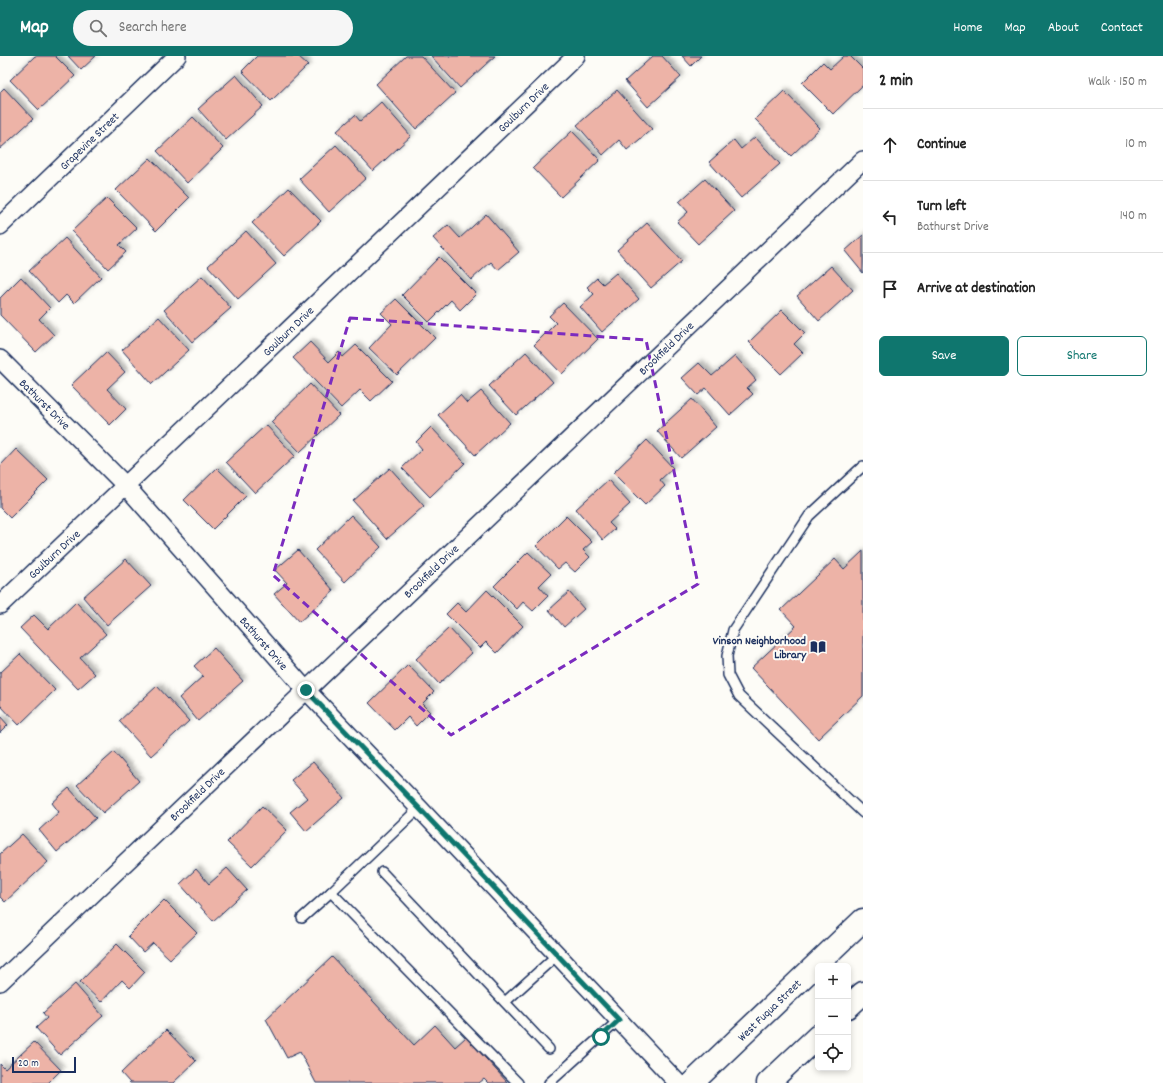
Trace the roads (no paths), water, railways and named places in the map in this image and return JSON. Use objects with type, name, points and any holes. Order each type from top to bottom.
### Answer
[{"type":"main road","name":"West Fuqua Street","points":[[692,1083],[863,920]]},
{"type":"main road","points":[[851,1004],[863,993]]},
{"type":"main road","points":[[768,1083],[815,1039]]},
{"type":"street","name":"Grapevine Street","points":[[0,226],[177,56]]},
{"type":"street","name":"Goulburn Drive","points":[[0,605],[576,56]]},
{"type":"street","name":"Brookfield Drive","points":[[0,982],[863,160]]},
{"type":"street","name":"Bathurst Drive","points":[[0,359],[126,486],[306,690],[678,1083]]},
{"type":"lane","points":[[863,466],[809,516],[733,630],[727,656],[728,675],[739,696],[863,813]]},
{"type":"lane","points":[[302,918],[419,808]]},
{"type":"lane","points":[[382,872],[549,1049]]},
{"type":"lane","points":[[331,892],[518,1083]]},
{"type":"lane","points":[[505,1002],[557,955]]},
{"type":"lane","points":[[550,1083],[619,1020]]},
{"type":"place","name":"Vinson Neighborhood Library","points":[[818,647]]}]
